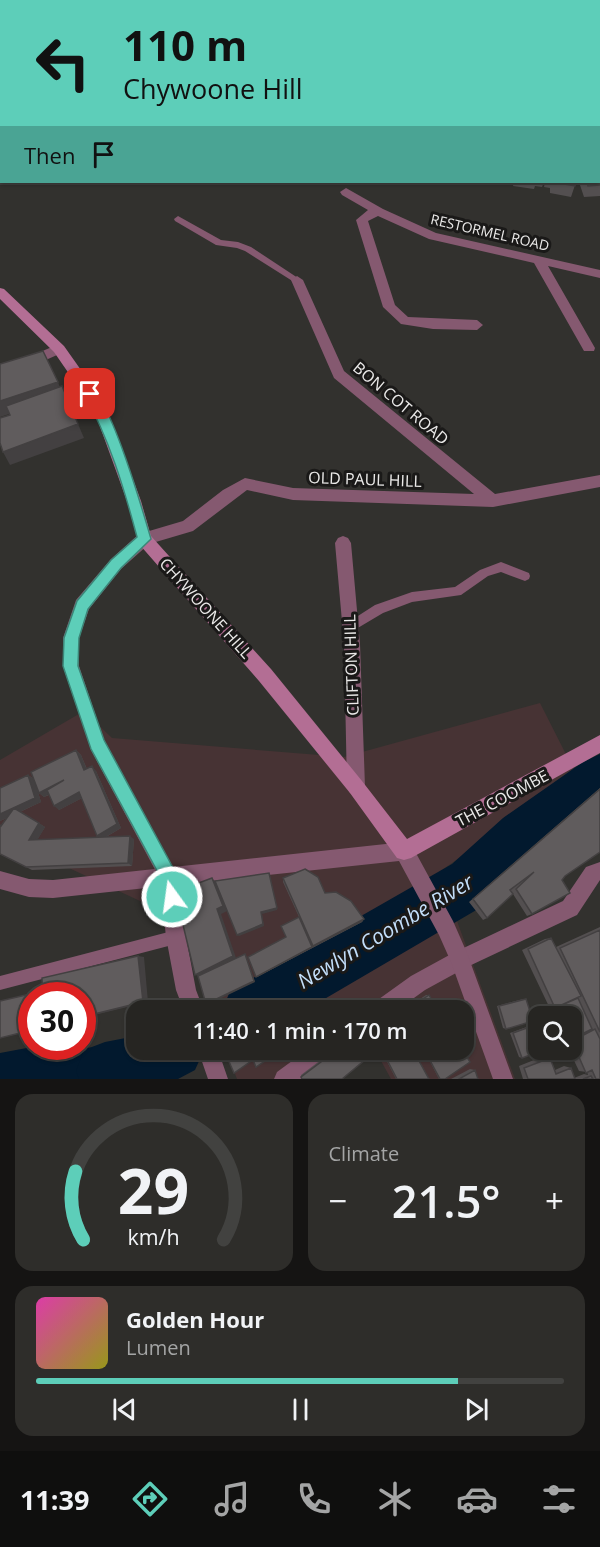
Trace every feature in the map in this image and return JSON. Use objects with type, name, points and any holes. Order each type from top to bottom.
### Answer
[{"type":"main road","name":"CHYWOONE HILL","points":[[0,292],[59,349],[100,408],[134,501],[144,539],[265,675],[356,787],[404,851]]},
{"type":"main road","name":"THE COOMBE","points":[[404,851],[600,744]]},
{"type":"street","name":"RESTORMEL ROAD","points":[[346,192],[380,212],[433,236],[600,274]]},
{"type":"street","points":[[380,212],[368,214],[362,220],[389,307],[405,321],[477,325]]},
{"type":"street","points":[[538,259],[589,348]]},
{"type":"street","name":"BON COT ROAD","points":[[297,280],[339,374],[493,501]]},
{"type":"street","points":[[0,375],[59,349]]},
{"type":"street","name":"OLD PAUL HILL","points":[[144,539],[188,526],[228,494],[245,484],[293,494],[493,501],[600,481]]},
{"type":"street","points":[[144,539],[116,564],[82,605],[71,638],[71,666],[97,744],[169,877],[176,937],[190,1000]]},
{"type":"street","name":"CLIFTON HILL","points":[[344,543],[351,627],[356,787]]},
{"type":"street","points":[[0,880],[29,888],[53,889],[404,851],[446,928],[460,960],[503,1079]]},
{"type":"street","points":[[394,1000],[418,982],[460,960],[570,908],[593,874],[600,871]]},
{"type":"street","points":[[284,1079],[310,1060]]},
{"type":"lane","points":[[178,219],[219,243],[238,245],[248,249],[297,280]]},
{"type":"lane","points":[[351,627],[379,609],[412,597],[457,591],[484,573],[501,567],[525,576]]},
{"type":"lane","points":[[0,983],[176,937]]},
{"type":"shaded area","points":[[540,703],[580,782],[508,824],[439,872],[515,1079],[391,1079],[381,1060],[474,1060],[474,1000],[209,1000],[181,920],[0,836],[0,760],[84,711],[112,738],[344,757]]},
{"type":"shaded area","points":[[230,1060],[310,1060],[282,1079],[237,1079]]},
{"type":"water","points":[[96,1048],[117,1048],[105,1071],[109,1079],[0,1079],[0,1053],[18,1050],[18,1060],[96,1060]]},
{"type":"building","points":[[558,183],[576,183],[575,186]]},
{"type":"building","points":[[587,183],[600,183],[600,185],[588,186]]},
{"type":"building","points":[[43,351],[58,382],[0,401],[0,364]]},
{"type":"building","points":[[62,386],[78,424],[3,452],[0,443],[0,418],[10,415],[6,406]]},
{"type":"building","points":[[76,750],[84,770],[92,766],[117,824],[97,836],[79,792],[54,806],[47,790],[64,780],[39,793],[31,772]]},
{"type":"building","points":[[28,775],[35,798],[0,814],[0,788]]},
{"type":"building","points":[[600,789],[600,852],[562,880],[570,893],[532,914],[516,889],[534,872],[510,890],[513,894],[487,918],[473,899]]},
{"type":"building","points":[[14,808],[39,823],[29,840],[130,836],[128,863],[26,867],[0,854],[0,825]]},
{"type":"building","points":[[305,869],[318,877],[325,893],[336,892],[351,901],[364,919],[313,946],[283,878]]},
{"type":"building","points":[[269,873],[277,908],[261,912],[263,924],[237,935],[215,881]]},
{"type":"building","points":[[212,878],[223,906],[217,909],[233,956],[195,975],[178,904],[185,888]]},
{"type":"building","points":[[299,917],[312,947],[256,977],[248,957],[286,937],[281,926]]},
{"type":"building","points":[[600,930],[600,1032],[560,948]]},
{"type":"building","points":[[551,938],[581,996],[559,1006],[554,1006],[528,949]]},
{"type":"building","points":[[245,954],[254,981],[214,1000],[205,1000],[198,976]]},
{"type":"building","points":[[138,956],[143,1000],[126,1000],[126,1006],[96,1014],[96,982],[42,982],[42,978]]},
{"type":"building","points":[[429,995],[432,1000],[422,1000]]},
{"type":"building","points":[[18,997],[18,1034],[0,1038],[0,1001]]},
{"type":"building","points":[[578,998],[582,1006],[560,1006]]},
{"type":"building","points":[[526,999],[528,1022],[506,1029],[499,1006]]},
{"type":"building","points":[[582,1007],[592,1029],[582,1034]]},
{"type":"building","points":[[528,1028],[528,1056],[522,1058],[513,1033]]},
{"type":"building","points":[[595,1029],[600,1039],[600,1079],[596,1079],[592,1070],[586,1073],[580,1060],[582,1036]]},
{"type":"building","points":[[228,1060],[253,1060],[234,1073]]},
{"type":"building","points":[[253,1060],[266,1060],[256,1067]]},
{"type":"building","points":[[324,1060],[365,1060],[342,1079],[302,1079],[301,1077]]},
{"type":"building","points":[[387,1060],[419,1060],[429,1079],[397,1079]]},
{"type":"building","points":[[430,1060],[469,1060],[470,1062],[445,1079],[440,1079]]},
{"type":"building","points":[[551,1060],[556,1074],[571,1068],[575,1079],[528,1079],[524,1068]]},
{"type":"building","points":[[475,1070],[478,1079],[459,1079]]},
{"type":"waterway","name":"Newlyn Coombe River","points":[[269,1000],[471,883],[521,836],[600,779]]},
{"type":"waterway","name":"Newlyn Coombe River","points":[[105,1071],[155,1060]]},
{"type":"route","points":[[90,394],[100,408],[134,501],[144,539],[116,564],[82,605],[71,638],[71,666],[84,711],[97,744],[169,877],[172,897]]}]
